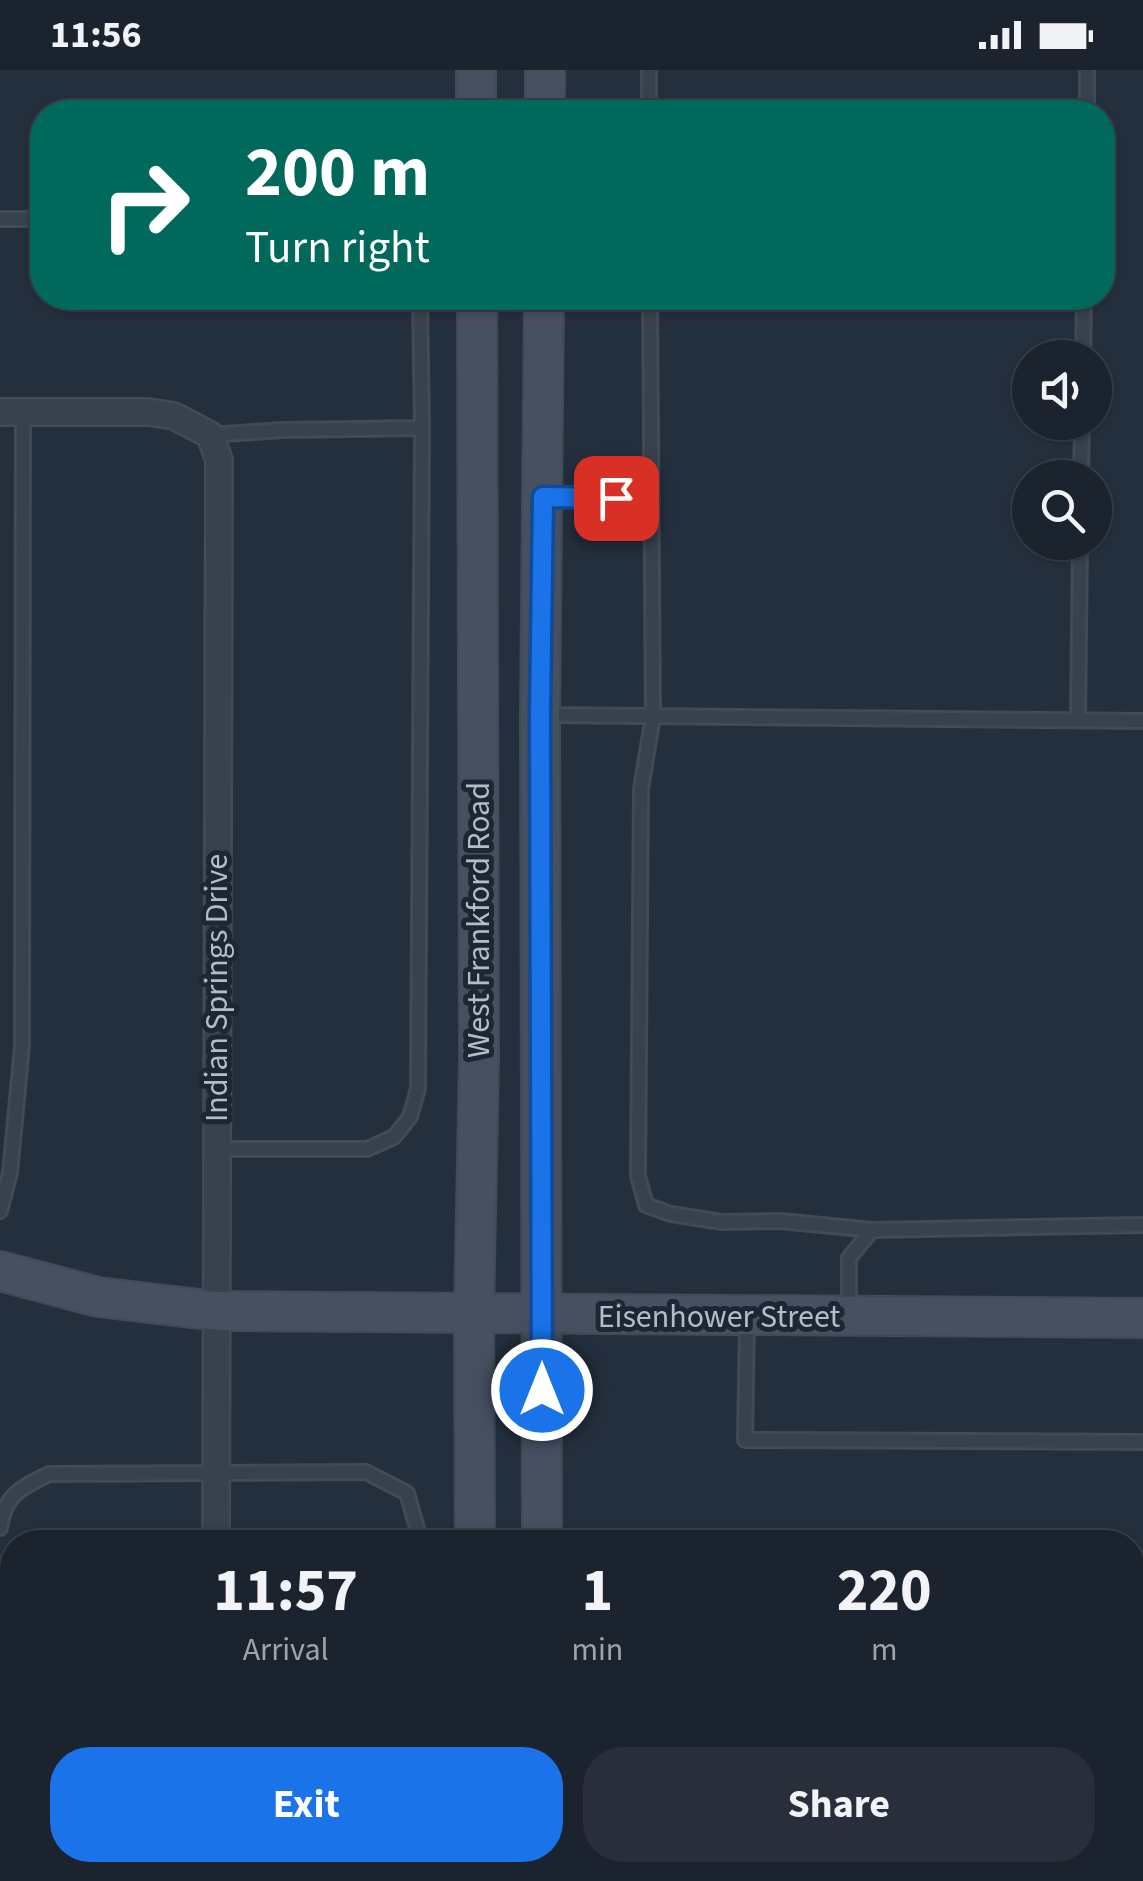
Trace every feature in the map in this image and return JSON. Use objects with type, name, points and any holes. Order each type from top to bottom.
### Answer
[{"type":"main road","points":[[476,70],[476,100]]},
{"type":"main road","points":[[545,100],[546,70]]},
{"type":"main road","name":"West Frankford Road","points":[[475,1530],[477,310]]},
{"type":"main road","name":"West Frankford Road","points":[[542,1530],[540,714],[544,310]]},
{"type":"main road","name":"Eisenhower Street","points":[[0,1271],[98,1297],[217,1311],[1143,1318]]},
{"type":"street","points":[[12,412],[149,412],[174,416],[210,435]]},
{"type":"street","name":"Indian Springs Drive","points":[[210,435],[219,460],[216,1530]]},
{"type":"lane","points":[[648,70],[649,100]]},
{"type":"lane","points":[[1086,100],[1087,70]]},
{"type":"lane","points":[[0,219],[30,219]]},
{"type":"lane","points":[[216,1149],[367,1149],[394,1137],[410,1117],[418,1089],[420,310]]},
{"type":"lane","points":[[650,310],[653,716],[641,789],[638,1176],[646,1205],[670,1214],[722,1222],[780,1220],[872,1230],[1143,1225]]},
{"type":"lane","points":[[1083,340],[1084,310]]},
{"type":"lane","points":[[0,1211],[10,1173],[22,1046],[12,412]]},
{"type":"lane","points":[[210,435],[422,428]]},
{"type":"lane","points":[[543,497],[652,498]]},
{"type":"lane","points":[[1078,720],[1080,560]]},
{"type":"lane","points":[[540,714],[1143,721]]},
{"type":"lane","points":[[849,1316],[849,1258],[872,1230]]},
{"type":"lane","points":[[747,1316],[745,1440],[1143,1442]]},
{"type":"lane","points":[[0,1528],[3,1511],[18,1489],[49,1474],[366,1472],[407,1493],[417,1530]]},
{"type":"route","points":[[542,1390],[543,497],[616,498]]}]
